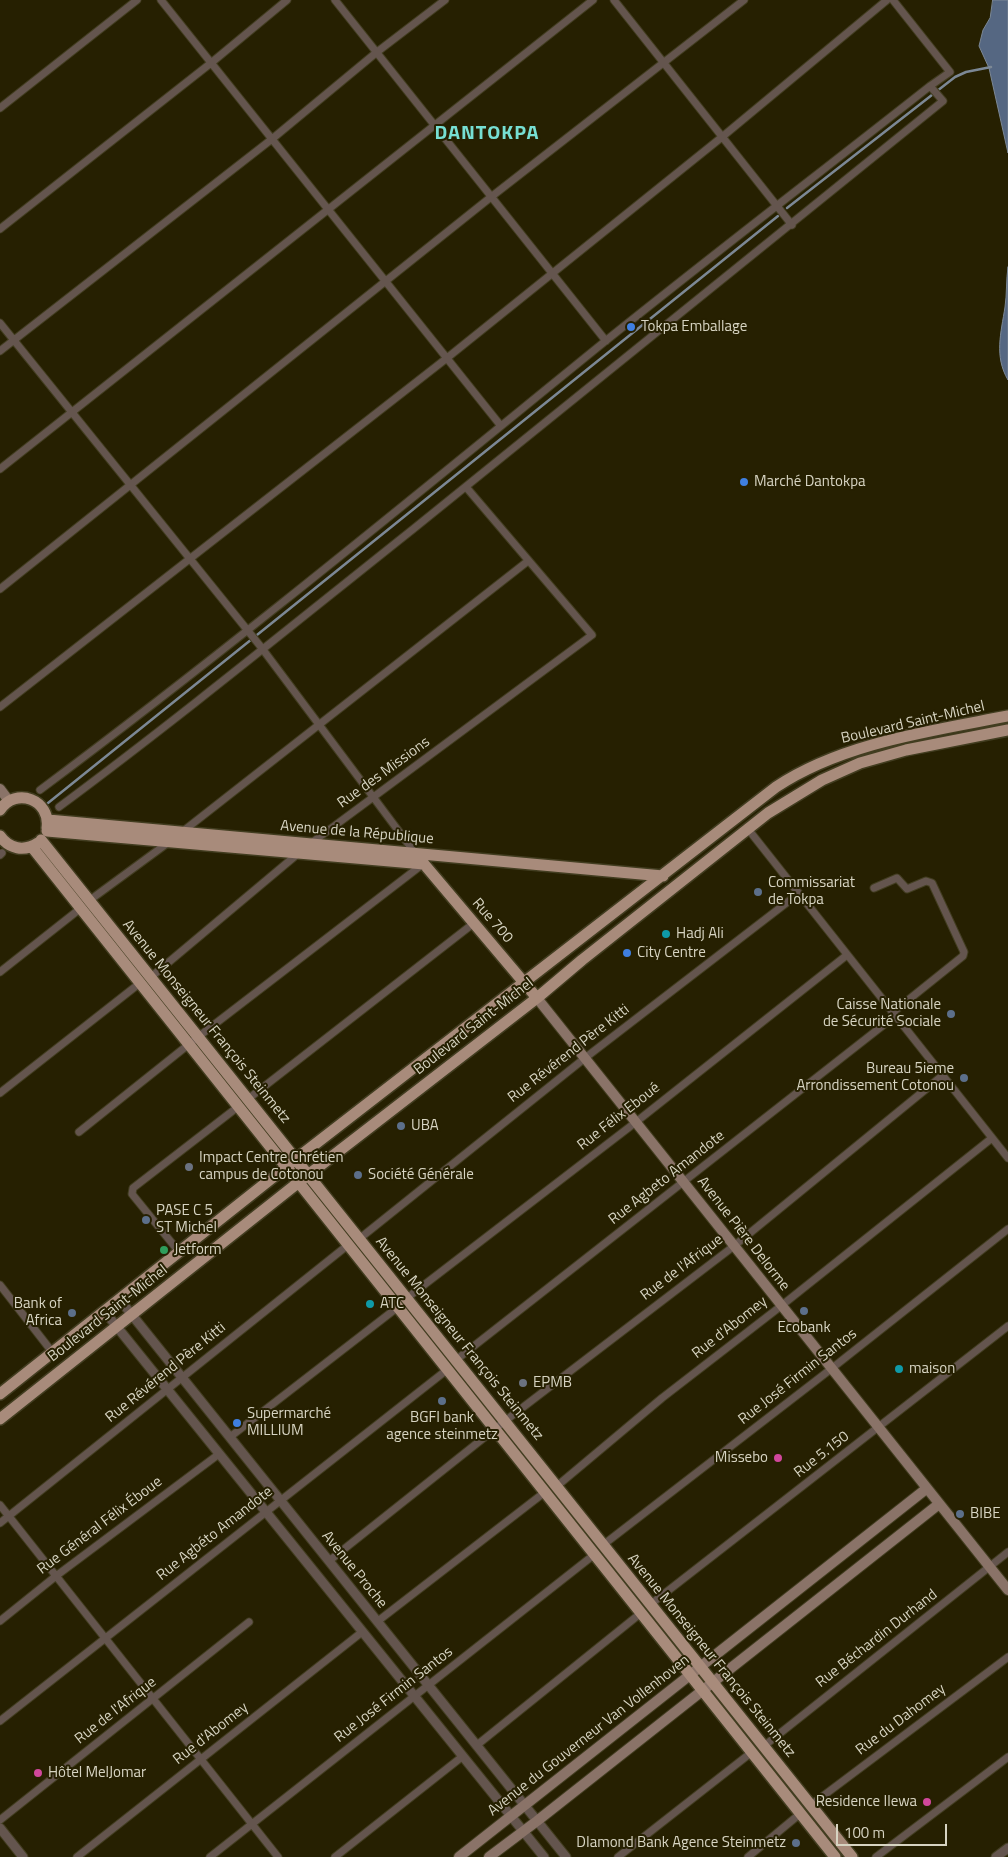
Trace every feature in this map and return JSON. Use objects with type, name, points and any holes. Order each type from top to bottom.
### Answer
[{"type":"main road","name":"Boulevard Saint-Michel","points":[[0,1394],[296,1159],[786,780],[864,748],[1003,717]]},
{"type":"main road","name":"Boulevard Saint-Michel","points":[[0,1419],[308,1174],[537,998],[582,960],[768,813],[822,780],[860,763],[906,750],[1005,730]]},
{"type":"main road","points":[[0,789],[9,801],[0,810]]},
{"type":"main road","name":"Avenue Monseigneur François Steinmetz","points":[[9,801],[23,798],[34,800],[44,810],[42,834],[85,904],[140,983],[248,1099],[852,1857]]},
{"type":"main road","name":"Avenue de la République","points":[[42,834],[182,832],[663,876]]},
{"type":"main road","name":"Avenue de la République","points":[[42,834],[169,842],[424,864]]},
{"type":"main road","points":[[0,836],[13,847],[24,848],[42,834]]},
{"type":"main road","name":"Rue 700","points":[[424,864],[537,998]]},
{"type":"main road","name":"Avenue Monseigneur François Steinmetz","points":[[85,904],[151,977],[239,1106],[298,1182],[836,1857]]},
{"type":"main road","name":"Avenue Pière Delorme","points":[[537,998],[1008,1590]]},
{"type":"main road","name":"Avenue du Gouverneur Van Vollenhoven","points":[[459,1857],[926,1489]]},
{"type":"main road","points":[[489,1857],[939,1504]]},
{"type":"street","points":[[0,108],[136,0]]},
{"type":"street","points":[[161,0],[501,426]]},
{"type":"street","points":[[0,229],[287,0]]},
{"type":"street","points":[[335,0],[606,341]]},
{"type":"street","points":[[0,351],[272,139],[377,52],[445,0]]},
{"type":"street","points":[[0,469],[593,0]]},
{"type":"street","points":[[614,0],[792,226]]},
{"type":"street","points":[[0,589],[491,197],[744,0]]},
{"type":"street","points":[[0,707],[447,358],[722,137],[887,0]]},
{"type":"street","points":[[40,790],[249,632],[606,341],[950,72],[892,0]]},
{"type":"street","points":[[59,807],[151,739],[262,648],[792,226],[943,101],[930,86]]},
{"type":"street","points":[[0,323],[262,648],[424,864],[194,1040],[79,1132]]},
{"type":"street","points":[[0,972],[85,904],[169,842],[320,725],[528,561],[466,487]]},
{"type":"street","name":"Rue des Missions","points":[[151,977],[310,844],[592,635],[528,561]]},
{"type":"street","points":[[748,829],[1008,1158]]},
{"type":"street","name":"Rue Agbeto Amandote","points":[[456,1360],[894,1015],[963,956],[964,952],[932,883],[926,881],[907,889],[897,878],[874,888]]},
{"type":"street","name":"Rue Révérend Père Kitti","points":[[359,1238],[585,1058],[798,894]]},
{"type":"street","points":[[248,1099],[474,923]]},
{"type":"street","name":"Rue Félix Eboué","points":[[407,1298],[636,1122],[846,955]]},
{"type":"street","points":[[0,1094],[140,983]]},
{"type":"street","name":"Rue de l'Afrique","points":[[329,1561],[504,1421],[734,1246],[942,1076]]},
{"type":"street","points":[[180,1253],[132,1194],[133,1188],[239,1106]]},
{"type":"street","name":"Rue d'Abomey","points":[[557,1486],[662,1398],[992,1138]]},
{"type":"street","name":"Rue José Firmin Santos","points":[[603,1544],[831,1369],[1008,1229]]},
{"type":"street","name":"Rue Révérend Père Kitti","points":[[0,1523],[348,1244]]},
{"type":"street","points":[[0,1285],[53,1353]]},
{"type":"street","name":"Avenue Proche","points":[[120,1300],[566,1857]]},
{"type":"street","points":[[230,1437],[398,1307]]},
{"type":"street","points":[[105,1312],[544,1857]]},
{"type":"street","name":"Rue 5.150","points":[[651,1604],[1008,1326]]},
{"type":"street","name":"Rue Agbéto Amandote","points":[[0,1721],[448,1369]]},
{"type":"street","name":"Rue Général Félix Éboue","points":[[0,1621],[56,1576],[219,1454]]},
{"type":"street","points":[[378,1621],[546,1492]]},
{"type":"street","points":[[0,1506],[278,1857]]},
{"type":"street","name":"Rue Béchardin Durhand","points":[[764,1746],[1008,1552]]},
{"type":"street","name":"Rue José Firmin Santos","points":[[210,1857],[594,1554]]},
{"type":"street","points":[[477,1745],[641,1613]]},
{"type":"street","name":"Rue de l'Afrique","points":[[0,1820],[249,1622]]},
{"type":"street","name":"Rue d'Abomey","points":[[77,1857],[362,1632]]},
{"type":"street","name":"Rue du Dahomey","points":[[811,1805],[1008,1657]]},
{"type":"street","points":[[618,1857],[752,1752]]},
{"type":"street","points":[[335,1857],[462,1756]]},
{"type":"street","points":[[876,1857],[1008,1757]]},
{"type":"street","points":[[748,1857],[801,1813]]},
{"type":"street","points":[[0,1828],[23,1857]]},
{"type":"street","points":[[996,1857],[1008,1848]]},
{"type":"water","points":[[993,0],[1008,0],[1008,153],[989,68],[979,46],[983,30],[990,18]]},
{"type":"water","points":[[1008,267],[1008,380],[1001,362],[1000,335],[1006,302]]},
{"type":"waterway","points":[[787,208],[955,77],[966,72],[991,67]]},
{"type":"waterway","points":[[48,803],[778,216]]},
{"type":"place","name":"Tokpa Emballage","points":[[631,327]]},
{"type":"place","name":"Marché Dantokpa","points":[[744,482]]},
{"type":"place","name":"Commissariat de Tokpa","points":[[758,892]]},
{"type":"place","name":"Hadj Ali","points":[[666,934]]},
{"type":"place","name":"City Centre","points":[[627,953]]},
{"type":"place","name":"Caisse Nationale de Sécurité Sociale","points":[[951,1014]]},
{"type":"place","name":"Bureau 5ieme Arrondissement Cotonou","points":[[964,1078]]},
{"type":"place","name":"UBA","points":[[401,1126]]},
{"type":"place","name":"Impact Centre Chrétien campus de Cotonou","points":[[189,1167]]},
{"type":"place","name":"Société Générale","points":[[358,1175]]},
{"type":"place","name":"PASE C 5 ST Michel","points":[[146,1220]]},
{"type":"place","name":"Jetform","points":[[164,1250]]},
{"type":"place","name":"ATC","points":[[370,1304]]},
{"type":"place","name":"Ecobank","points":[[804,1311]]},
{"type":"place","name":"Bank of Africa","points":[[72,1313]]},
{"type":"place","name":"maison","points":[[899,1369]]},
{"type":"place","name":"EPMB","points":[[523,1383]]},
{"type":"place","name":"BGFI bank agence steinmetz","points":[[442,1401]]},
{"type":"place","name":"Supermarché MILLIUM","points":[[237,1423]]},
{"type":"place","name":"Missebo","points":[[778,1458]]},
{"type":"place","name":"BIBE","points":[[960,1514]]},
{"type":"place","name":"Hôtel MelJomar","points":[[38,1773]]},
{"type":"place","name":"Residence Ilewa","points":[[927,1802]]},
{"type":"place","name":"DIamond Bank Agence Steinmetz","points":[[796,1843]]},
{"type":"district","name":"DANTOKPA","points":[[487,134]]}]
